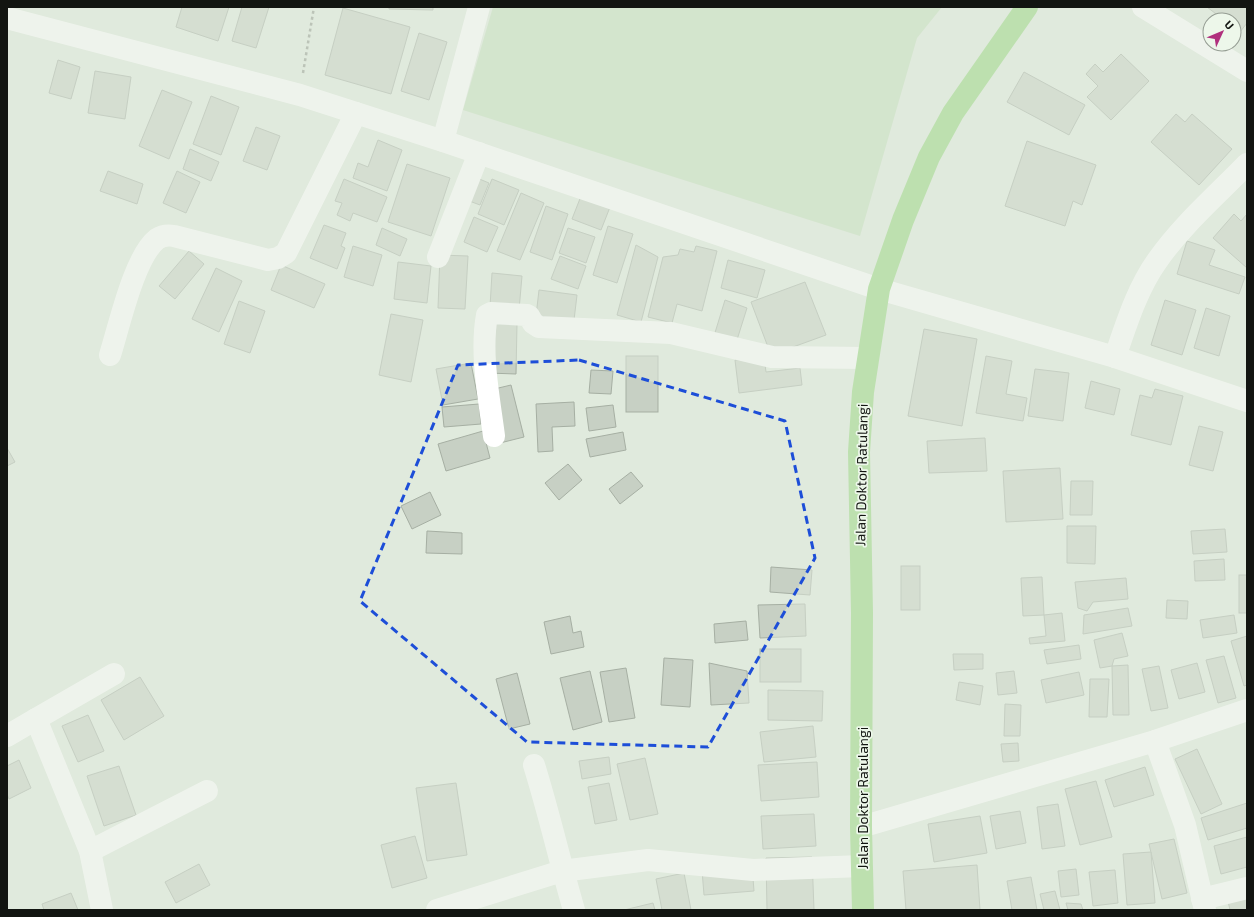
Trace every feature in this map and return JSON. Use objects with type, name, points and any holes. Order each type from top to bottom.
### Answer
[{"type":"highway","name":"Jalan Doktor Ratulangi","points":[[863,910],[861,827],[862,613],[859,452],[863,392],[879,289],[903,220],[930,157],[953,113],[1027,7]]},
{"type":"street","points":[[443,141],[479,7]]},
{"type":"street","points":[[1143,7],[1247,71]]},
{"type":"street","points":[[7,18],[300,95],[479,153],[879,289],[1115,356],[1247,401]]},
{"type":"street","points":[[110,355],[131,286],[145,254],[157,239],[166,235],[174,236],[268,260],[278,258],[286,252],[356,113]]},
{"type":"street","points":[[438,257],[479,153]]},
{"type":"street","points":[[1115,356],[1129,318],[1157,261],[1184,229],[1247,164]]},
{"type":"street","points":[[494,436],[486,362],[486,324],[487,315],[491,313],[527,315],[530,316],[533,324],[539,327],[671,334],[772,357],[868,358]]},
{"type":"street","points":[[7,736],[114,674]]},
{"type":"street","points":[[861,827],[1155,741],[1247,710]]},
{"type":"street","points":[[36,719],[90,851],[102,910]]},
{"type":"street","points":[[1155,741],[1185,825],[1204,904],[1247,888]]},
{"type":"street","points":[[534,765],[550,818],[562,871],[574,910]]},
{"type":"street","points":[[90,851],[207,791]]},
{"type":"street","points":[[437,910],[562,871],[648,860],[752,870],[862,866]]},
{"type":"path","points":[[300,95],[314,7]]},
{"type":"highlighted area","points":[[579,360],[785,421],[815,558],[708,747],[527,742],[360,601],[458,365]]},
{"type":"green space","points":[[493,7],[942,7],[917,38],[860,236],[463,110]]},
{"type":"building","points":[[182,7],[229,7],[218,41],[176,27]]},
{"type":"building","points":[[242,7],[269,7],[256,48],[232,41]]},
{"type":"building","points":[[389,7],[433,7],[433,10],[389,9]]},
{"type":"building","points":[[1207,7],[1247,7],[1247,23],[1242,29],[1242,12],[1214,12]]},
{"type":"building","points":[[343,8],[410,27],[391,94],[325,75]]},
{"type":"building","points":[[419,33],[447,42],[429,100],[401,91]]},
{"type":"building","points":[[1121,54],[1149,81],[1111,120],[1087,97],[1098,86],[1086,74],[1095,64],[1103,72]]},
{"type":"building","points":[[58,60],[80,67],[71,99],[49,93]]},
{"type":"building","points":[[95,71],[131,77],[125,119],[88,113]]},
{"type":"building","points":[[1024,72],[1085,105],[1069,135],[1007,102]]},
{"type":"building","points":[[162,90],[192,102],[169,159],[139,146]]},
{"type":"building","points":[[211,96],[239,107],[221,155],[193,144]]},
{"type":"building","points":[[1176,114],[1185,122],[1192,114],[1232,149],[1199,185],[1151,142]]},
{"type":"building","points":[[256,127],[280,136],[267,170],[243,161]]},
{"type":"building","points":[[378,140],[402,150],[387,191],[353,178],[358,163],[368,167]]},
{"type":"building","points":[[1027,141],[1096,165],[1082,205],[1073,201],[1065,226],[1005,206]]},
{"type":"building","points":[[190,149],[219,162],[211,181],[183,169]]},
{"type":"building","points":[[407,164],[450,178],[431,236],[388,222]]},
{"type":"building","points":[[108,171],[143,184],[137,204],[100,191]]},
{"type":"building","points":[[177,171],[200,182],[186,213],[163,203]]},
{"type":"building","points":[[472,176],[489,183],[480,205],[464,199]]},
{"type":"building","points":[[344,179],[387,197],[377,222],[353,213],[350,221],[337,215],[342,203],[335,201]]},
{"type":"building","points":[[492,179],[519,190],[504,225],[478,214]]},
{"type":"building","points":[[583,191],[612,202],[601,230],[572,219]]},
{"type":"building","points":[[521,193],[544,203],[520,260],[497,251]]},
{"type":"building","points":[[546,206],[568,214],[552,260],[530,252]]},
{"type":"building","points":[[1234,214],[1241,221],[1247,214],[1247,268],[1213,238]]},
{"type":"building","points":[[474,217],[498,227],[487,252],[464,242]]},
{"type":"building","points":[[324,225],[346,233],[341,246],[345,248],[337,269],[310,258]]},
{"type":"building","points":[[608,226],[633,234],[617,283],[593,275]]},
{"type":"building","points":[[382,228],[407,239],[400,256],[376,245]]},
{"type":"building","points":[[568,228],[595,237],[586,263],[559,253]]},
{"type":"building","points":[[1187,241],[1215,250],[1209,265],[1245,277],[1239,294],[1177,274]]},
{"type":"building","points":[[636,245],[658,257],[641,322],[617,315]]},
{"type":"building","points":[[353,246],[382,255],[373,286],[344,277]]},
{"type":"building","points":[[696,246],[717,251],[702,311],[677,304],[672,323],[648,317],[663,257],[678,255],[680,249],[694,252]]},
{"type":"building","points":[[189,251],[204,264],[175,299],[159,286]]},
{"type":"building","points":[[440,255],[468,256],[465,309],[438,308]]},
{"type":"building","points":[[560,256],[586,266],[578,289],[551,279]]},
{"type":"building","points":[[728,260],[765,270],[757,298],[721,288]]},
{"type":"building","points":[[398,262],[431,266],[427,303],[394,299]]},
{"type":"building","points":[[281,265],[325,284],[314,308],[271,290]]},
{"type":"building","points":[[216,268],[242,281],[219,332],[192,319]]},
{"type":"building","points":[[492,273],[522,276],[519,310],[490,307]]},
{"type":"building","points":[[805,282],[826,335],[771,355],[751,302]]},
{"type":"building","points":[[539,290],[577,295],[574,320],[536,316]]},
{"type":"building","points":[[725,300],[747,308],[736,343],[714,336]]},
{"type":"building","points":[[1165,300],[1196,310],[1182,355],[1151,345]]},
{"type":"building","points":[[239,301],[265,311],[250,353],[224,344]]},
{"type":"building","points":[[1206,308],[1230,316],[1219,356],[1194,348]]},
{"type":"building","points":[[391,314],[423,320],[411,382],[379,375]]},
{"type":"building","points":[[490,322],[517,323],[516,374],[488,373]]},
{"type":"building","points":[[924,329],[977,339],[962,426],[908,416]]},
{"type":"building","points":[[626,356],[658,356],[658,412],[626,412]]},
{"type":"building","points":[[986,356],[1012,361],[1006,394],[1027,398],[1023,421],[976,413]]},
{"type":"building","points":[[764,357],[766,372],[800,368],[802,385],[739,393],[735,360]]},
{"type":"building","points":[[471,363],[478,399],[443,405],[436,369]]},
{"type":"building","points":[[1035,369],[1069,373],[1063,421],[1028,416]]},
{"type":"building","points":[[591,370],[613,371],[611,394],[589,393]]},
{"type":"building","points":[[1091,381],[1120,389],[1114,415],[1085,408]]},
{"type":"building","points":[[511,385],[524,437],[500,443],[486,391]]},
{"type":"building","points":[[1155,389],[1183,396],[1171,445],[1131,435],[1140,395],[1152,398]]},
{"type":"building","points":[[574,402],[575,426],[552,427],[553,451],[538,452],[536,404]]},
{"type":"building","points":[[479,404],[481,424],[444,427],[442,407]]},
{"type":"building","points":[[613,405],[616,427],[589,431],[586,408]]},
{"type":"building","points":[[1199,426],[1223,432],[1213,471],[1189,465]]},
{"type":"building","points":[[483,431],[490,458],[446,471],[438,444]]},
{"type":"building","points":[[623,432],[626,450],[590,457],[586,439]]},
{"type":"building","points":[[985,438],[987,471],[929,473],[927,441]]},
{"type":"building","points":[[7,448],[15,462],[7,466]]},
{"type":"building","points":[[568,464],[582,480],[559,500],[545,483]]},
{"type":"building","points":[[1060,468],[1063,519],[1006,522],[1003,471]]},
{"type":"building","points":[[631,472],[643,486],[620,504],[609,489]]},
{"type":"building","points":[[1071,481],[1093,481],[1092,515],[1070,515]]},
{"type":"building","points":[[430,492],[441,515],[412,529],[401,506]]},
{"type":"building","points":[[1067,526],[1096,526],[1095,564],[1067,563]]},
{"type":"building","points":[[1225,529],[1227,552],[1193,554],[1191,531]]},
{"type":"building","points":[[427,531],[462,533],[462,554],[426,553]]},
{"type":"building","points":[[1224,559],[1225,580],[1195,581],[1194,561]]},
{"type":"building","points":[[901,566],[920,566],[920,610],[901,610]]},
{"type":"building","points":[[771,567],[812,570],[810,595],[770,592]]},
{"type":"building","points":[[1239,575],[1247,575],[1247,613],[1239,613]]},
{"type":"building","points":[[1042,577],[1044,615],[1023,616],[1021,578]]},
{"type":"building","points":[[1126,578],[1128,599],[1093,602],[1087,611],[1078,608],[1075,582]]},
{"type":"building","points":[[1167,600],[1188,601],[1187,619],[1166,618]]},
{"type":"building","points":[[805,604],[806,636],[760,638],[758,605]]},
{"type":"building","points":[[1128,608],[1132,626],[1083,634],[1084,615]]},
{"type":"building","points":[[1062,613],[1065,641],[1030,644],[1029,638],[1046,636],[1044,615]]},
{"type":"building","points":[[1234,615],[1237,633],[1203,638],[1200,620]]},
{"type":"building","points":[[570,616],[573,633],[581,631],[584,647],[551,654],[544,622]]},
{"type":"building","points":[[746,621],[748,640],[715,643],[714,624]]},
{"type":"building","points":[[1122,633],[1128,656],[1114,659],[1112,666],[1100,668],[1094,640]]},
{"type":"building","points":[[1247,636],[1247,685],[1244,686],[1231,641]]},
{"type":"building","points":[[1079,645],[1081,659],[1047,664],[1044,650]]},
{"type":"building","points":[[760,649],[801,649],[801,682],[760,682]]},
{"type":"building","points":[[953,654],[983,654],[983,669],[954,670]]},
{"type":"building","points":[[1224,656],[1236,698],[1218,703],[1206,660]]},
{"type":"building","points":[[664,658],[693,660],[690,707],[661,705]]},
{"type":"building","points":[[709,663],[747,671],[749,703],[711,705]]},
{"type":"building","points":[[1197,663],[1205,692],[1179,699],[1171,670]]},
{"type":"building","points":[[1128,665],[1129,715],[1113,715],[1112,666]]},
{"type":"building","points":[[1159,666],[1168,708],[1151,711],[1142,669]]},
{"type":"building","points":[[626,668],[635,718],[609,722],[600,672]]},
{"type":"building","points":[[590,671],[602,722],[573,730],[560,678]]},
{"type":"building","points":[[1014,671],[1017,693],[998,695],[996,673]]},
{"type":"building","points":[[1079,672],[1084,695],[1046,703],[1041,680]]},
{"type":"building","points":[[517,673],[530,724],[509,729],[496,679]]},
{"type":"building","points":[[140,677],[164,716],[124,740],[101,700]]},
{"type":"building","points":[[1090,679],[1109,679],[1107,717],[1089,717]]},
{"type":"building","points":[[959,682],[983,686],[980,705],[956,700]]},
{"type":"building","points":[[768,690],[823,691],[822,721],[768,720]]},
{"type":"building","points":[[1005,704],[1021,705],[1020,736],[1004,736]]},
{"type":"building","points":[[88,715],[104,751],[78,762],[62,726]]},
{"type":"building","points":[[813,726],[816,757],[764,762],[760,732]]},
{"type":"building","points":[[1018,743],[1019,761],[1003,762],[1001,744]]},
{"type":"building","points":[[1197,749],[1222,804],[1201,814],[1175,759]]},
{"type":"building","points":[[609,757],[611,774],[582,779],[579,761]]},
{"type":"building","points":[[645,758],[658,814],[630,820],[617,764]]},
{"type":"building","points":[[19,760],[31,788],[9,799],[7,794],[7,766]]},
{"type":"building","points":[[817,762],[819,797],[761,801],[758,765]]},
{"type":"building","points":[[119,766],[136,815],[104,826],[87,776]]},
{"type":"building","points":[[1145,767],[1154,795],[1114,807],[1105,780]]},
{"type":"building","points":[[1096,781],[1112,837],[1080,845],[1065,789]]},
{"type":"building","points":[[456,783],[467,855],[427,861],[416,788]]},
{"type":"building","points":[[609,783],[617,820],[595,824],[588,787]]},
{"type":"building","points":[[1247,803],[1247,828],[1208,840],[1201,818]]},
{"type":"building","points":[[1058,804],[1065,846],[1042,849],[1037,807]]},
{"type":"building","points":[[1020,811],[1026,843],[996,849],[990,816]]},
{"type":"building","points":[[814,814],[816,846],[763,849],[761,816]]},
{"type":"building","points":[[980,816],[987,853],[934,862],[928,824]]},
{"type":"building","points":[[415,836],[427,878],[392,888],[381,845]]},
{"type":"building","points":[[1247,837],[1247,867],[1221,874],[1214,846]]},
{"type":"building","points":[[1174,839],[1187,893],[1162,899],[1149,844]]},
{"type":"building","points":[[1151,852],[1155,903],[1127,905],[1123,854]]},
{"type":"building","points":[[812,857],[814,910],[767,910],[766,858]]},
{"type":"building","points":[[199,864],[210,885],[176,903],[165,882]]},
{"type":"building","points":[[977,865],[980,910],[906,910],[903,871]]},
{"type":"building","points":[[752,866],[754,891],[704,895],[702,870]]},
{"type":"building","points":[[1076,869],[1079,895],[1061,897],[1058,871]]},
{"type":"building","points":[[1115,870],[1118,903],[1093,906],[1089,872]]},
{"type":"building","points":[[684,873],[691,910],[662,910],[656,879]]},
{"type":"building","points":[[1031,877],[1037,910],[1012,910],[1007,881]]},
{"type":"building","points":[[1055,891],[1060,910],[1044,910],[1040,894]]},
{"type":"building","points":[[71,893],[78,910],[44,910],[42,904]]},
{"type":"building","points":[[1247,897],[1247,910],[1230,910],[1228,901]]},
{"type":"building","points":[[653,903],[655,910],[624,910]]},
{"type":"building","points":[[1066,903],[1081,904],[1083,910],[1068,910]]}]
